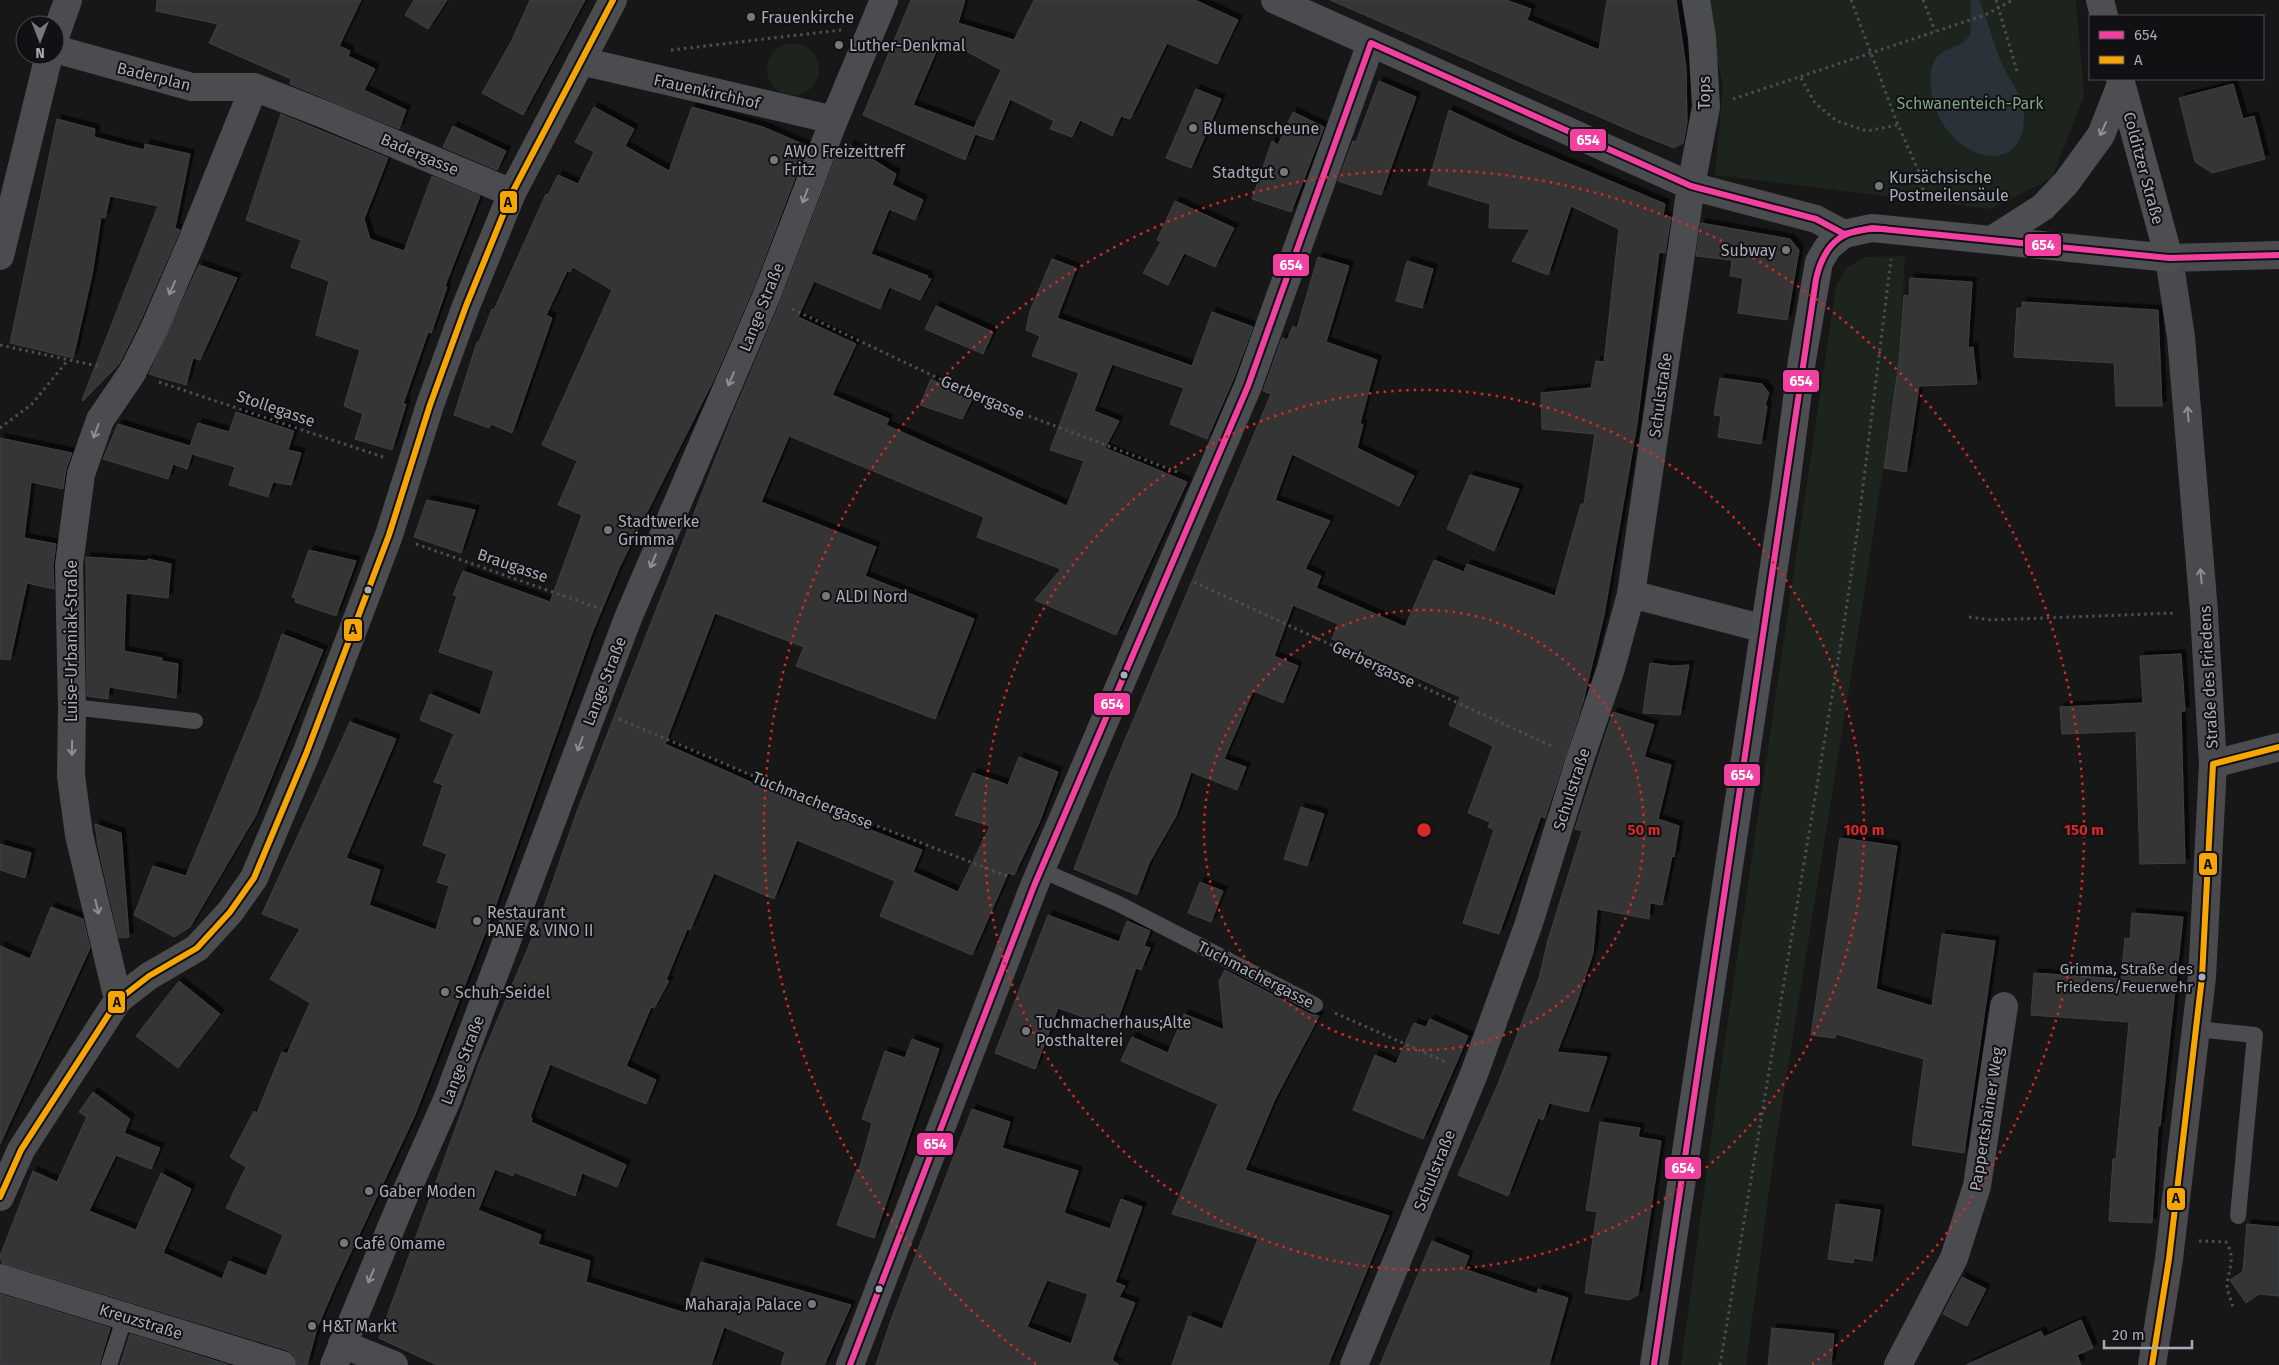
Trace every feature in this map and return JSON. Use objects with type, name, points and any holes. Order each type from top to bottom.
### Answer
[{"type":"main road","points":[[2100,0],[2104,15]]},
{"type":"main road","points":[[1992,239],[2043,207],[2066,183],[2101,135],[2120,81]]},
{"type":"main road","name":"Colditzer Straße","points":[[2120,81],[2169,258]]},
{"type":"main road","points":[[1654,1365],[1765,629],[1802,360],[1819,262],[1828,247],[1844,234],[1872,228],[2169,258]]},
{"type":"street","points":[[63,15],[68,0]]},
{"type":"street","points":[[0,1197],[21,1150],[118,1000],[149,976],[197,948],[230,912],[254,878],[306,754],[389,535],[430,406],[463,315],[512,193],[612,0]]},
{"type":"street","name":"Lange Straße","points":[[338,1355],[447,1100],[628,618],[766,297],[834,120],[884,0]]},
{"type":"street","points":[[1275,0],[1691,186],[1816,219],[1844,234]]},
{"type":"street","name":"Tops","points":[[1691,186],[1706,107],[1702,37],[1696,0]]},
{"type":"street","points":[[850,1365],[1037,878],[1248,386],[1372,43]]},
{"type":"street","name":"Baderplan","points":[[65,53],[192,87],[254,87],[328,116]]},
{"type":"street","name":"Frauenkirchhof","points":[[581,61],[834,120]]},
{"type":"street","points":[[0,256],[47,65]]},
{"type":"street","name":"Luise-Urbaniak-Straße","points":[[118,1000],[79,835],[71,776],[72,707],[69,565],[81,474],[100,420],[132,373],[191,243],[254,87]]},
{"type":"street","name":"Badergasse","points":[[328,116],[512,193]]},
{"type":"street","name":"Schulstraße","points":[[1354,1365],[1474,1074],[1528,926],[1580,759],[1611,668],[1631,594],[1691,186]]},
{"type":"street","points":[[2169,258],[2279,255]]},
{"type":"street","name":"Straße des Friedens","points":[[2152,1365],[2171,1240],[2196,1029],[2207,912],[2213,764],[2204,612],[2181,337],[2169,258]]},
{"type":"street","points":[[1631,594],[1765,629]]},
{"type":"street","points":[[2213,764],[2279,747]]},
{"type":"street","name":"Pappertshainer Weg","points":[[1898,1365],[1954,1258],[1977,1186],[2004,1006]]},
{"type":"street","name":"Kreuzstraße","points":[[0,1278],[282,1365]]},
{"type":"street","points":[[338,1355],[394,1365]]},
{"type":"lane","points":[[72,707],[195,721]]},
{"type":"lane","name":"Tuchmachergasse","points":[[1037,878],[1117,903],[1315,1005]]},
{"type":"lane","points":[[2196,1029],[2255,1035],[2238,1216]]},
{"type":"lane","points":[[109,1365],[125,1316]]},
{"type":"path","points":[[1851,0],[1898,125],[1923,181],[1922,233]]},
{"type":"path","points":[[1923,0],[1935,31]]},
{"type":"path","points":[[1996,0],[2017,72]]},
{"type":"path","points":[[1706,107],[1801,78],[1986,15],[2013,0]]},
{"type":"path","points":[[668,51],[873,26]]},
{"type":"path","points":[[1801,78],[1815,103],[1837,121],[1867,131],[1898,125]]},
{"type":"path","points":[[1720,1365],[1844,624],[1858,527],[1894,230]]},
{"type":"path","name":"Gerbergasse","points":[[766,297],[978,397],[1206,483]]},
{"type":"path","name":"Stollegasse","points":[[0,345],[132,373],[411,466]]},
{"type":"path","points":[[0,428],[32,404],[68,360]]},
{"type":"path","name":"Braugasse","points":[[389,535],[628,618]]},
{"type":"path","name":"Gerbergasse","points":[[1168,570],[1580,759]]},
{"type":"path","points":[[1969,617],[1991,620],[2204,612]]},
{"type":"path","name":"Tuchmachergasse","points":[[594,707],[812,801],[1037,878]]},
{"type":"path","name":"Tuchmachergasse","points":[[1315,1005],[1474,1074]]},
{"type":"path","points":[[2171,1240],[2226,1242],[2232,1250],[2232,1264],[2227,1286],[2233,1307]]},
{"type":"green space","name":"Schwanenteich-Park","points":[[1704,0],[2076,0],[2084,96],[2052,178],[1991,209],[1715,175],[1723,84]]},
{"type":"green space","points":[[788,43],[798,43],[812,50],[819,64],[819,74],[812,88],[798,95],[788,95],[778,91],[771,84],[767,74],[767,64],[771,54],[778,47]]},
{"type":"green space","points":[[1905,256],[1899,362],[1863,602],[1774,1154],[1746,1365],[1681,1365],[1717,1095],[1836,286],[1846,268],[1865,257]]},
{"type":"shaded area","points":[[1976,3],[1981,5],[2001,62],[2021,100],[2024,114],[2020,138],[2009,151],[1994,156],[1976,152],[1958,141],[1943,124],[1933,100],[1931,72],[1933,63],[1942,53],[1960,44],[1970,35],[1971,5]]},
{"type":"building","points":[[157,0],[361,0],[339,46],[350,51],[348,56],[375,69],[364,90],[406,110],[399,129],[290,84],[291,79],[209,43],[218,24],[156,11]]},
{"type":"building","points":[[414,0],[447,0],[428,29],[405,15]]},
{"type":"building","points":[[530,0],[585,0],[523,115],[482,93],[511,42]]},
{"type":"building","points":[[911,0],[965,0],[958,23],[1014,40],[1034,0],[1195,0],[1238,20],[1217,64],[1167,43],[1130,119],[1121,116],[1112,136],[1080,120],[1072,137],[1050,129],[1054,121],[1010,99],[993,140],[975,134],[965,160],[863,115]],"holes":[[[942,38],[1001,70],[974,128],[913,105]]]},
{"type":"building","points":[[1330,0],[1506,0],[1531,9],[1527,20],[1599,50],[1607,0],[1676,0],[1686,67],[1687,123],[1683,143],[1674,148],[1641,135]]},
{"type":"building","points":[[1379,81],[1416,97],[1381,195],[1338,181],[1353,141],[1356,142]]},
{"type":"building","points":[[2233,84],[2243,119],[2254,116],[2265,159],[2212,173],[2195,162],[2179,98]]},
{"type":"building","name":"Blumenscheune","points":[[1196,89],[1221,99],[1191,168],[1166,158]]},
{"type":"building","points":[[594,107],[634,129],[625,146],[669,171],[692,107],[763,127],[807,146],[752,291],[714,379],[620,566],[592,633],[495,907],[414,1117],[335,1286],[317,1328],[307,1365],[297,1365],[294,1355],[287,1350],[2,1263],[0,1256],[33,1171],[57,1182],[87,1117],[79,1112],[93,1092],[130,1119],[124,1133],[160,1148],[151,1169],[116,1155],[89,1211],[136,1230],[161,1173],[191,1189],[163,1253],[222,1279],[229,1261],[266,1276],[283,1235],[226,1208],[246,1167],[230,1157],[254,1111],[257,1113],[282,1052],[287,1054],[310,1003],[270,979],[300,929],[262,914],[350,722],[396,739],[346,858],[380,870],[369,905],[436,930],[449,886],[437,882],[447,854],[423,845],[443,785],[434,782],[454,734],[420,720],[430,694],[480,715],[494,671],[439,652],[457,596],[453,595],[463,571],[550,602],[582,515],[558,505],[577,461],[542,445],[612,290],[573,267],[570,272],[567,271],[546,315],[552,318],[512,433],[491,424],[489,428],[454,415],[477,342],[479,342],[492,309],[494,310],[546,194],[548,195],[558,175],[578,184],[594,152],[575,142]]},
{"type":"building","points":[[1449,110],[1515,141],[1665,204],[1663,216],[1671,217],[1665,253],[1659,252],[1637,424],[1604,615],[1583,702],[1545,818],[1541,816],[1499,934],[1463,923],[1494,830],[1488,827],[1490,822],[1468,813],[1493,746],[1449,725],[1460,697],[1332,639],[1338,624],[1293,605],[1274,656],[1298,666],[1283,703],[1253,691],[1224,759],[1246,767],[1237,790],[1191,772],[1176,816],[1149,863],[1137,895],[1074,869],[1111,773],[1271,394],[1263,391],[1282,338],[1287,340],[1293,326],[1297,328],[1318,257],[1349,266],[1326,342],[1377,360],[1360,423],[1363,425],[1357,448],[1414,476],[1399,506],[1292,454],[1275,500],[1330,521],[1305,569],[1321,576],[1316,588],[1405,627],[1434,560],[1464,572],[1467,564],[1555,596],[1581,504],[1584,504],[1595,434],[1542,429],[1541,393],[1591,388],[1596,361],[1604,362],[1619,229],[1571,206],[1548,275],[1512,261],[1530,229],[1489,228],[1490,204],[1428,185]]},
{"type":"building","name":"Stadtgut","points":[[1293,112],[1324,127],[1291,212],[1252,199],[1272,141],[1278,145]]},
{"type":"building","points":[[281,114],[388,158],[364,219],[370,239],[404,251],[432,176],[480,196],[445,286],[447,287],[431,333],[428,332],[403,404],[406,404],[392,450],[355,439],[363,414],[344,406],[360,350],[316,335],[329,281],[291,267],[301,240],[246,220]]},
{"type":"building","points":[[57,119],[95,129],[94,137],[144,150],[145,144],[190,154],[175,228],[180,230],[140,322],[119,364],[83,401],[158,206],[110,196],[105,218],[101,217],[92,275],[73,358],[10,343]]},
{"type":"building","points":[[453,126],[506,151],[497,170],[443,147]]},
{"type":"building","points":[[850,145],[896,174],[892,185],[923,200],[915,220],[889,209],[871,254],[928,276],[927,278],[931,279],[920,300],[889,287],[880,309],[814,281],[798,317],[856,344],[832,395],[889,419],[886,425],[1067,506],[1084,461],[1050,450],[1079,373],[1032,356],[1040,336],[1026,330],[1030,311],[1052,259],[1076,268],[1057,318],[1192,366],[1212,312],[1253,327],[1233,380],[1207,439],[1170,424],[1184,388],[1112,364],[1094,411],[1119,421],[1105,448],[1187,482],[1116,635],[1035,600],[1061,569],[977,537],[984,517],[789,436],[761,502],[876,547],[865,576],[974,619],[935,719],[796,666],[804,647],[715,613],[665,744],[773,792],[922,850],[913,872],[958,892],[990,826],[955,815],[973,773],[1008,785],[1019,757],[1058,772],[1039,823],[1014,875],[1008,873],[972,955],[880,916],[895,881],[797,840],[774,899],[714,873],[690,930],[687,929],[666,980],[669,981],[654,1008],[651,1007],[626,1066],[656,1080],[646,1104],[550,1064],[530,1117],[532,1118],[531,1122],[626,1165],[617,1187],[582,1173],[575,1196],[514,1172],[513,1176],[495,1169],[478,1210],[541,1235],[538,1244],[590,1261],[586,1282],[685,1313],[701,1262],[851,1305],[824,1365],[781,1365],[785,1352],[724,1327],[711,1365],[437,1365],[379,1338],[480,1061],[538,924],[576,814],[733,414],[780,303],[836,157],[843,160]]},
{"type":"building","points":[[1175,201],[1234,228],[1215,267],[1184,253],[1168,285],[1143,273],[1161,242],[1157,240]]},
{"type":"building","points":[[1701,223],[1790,239],[1799,250],[1787,320],[1738,313],[1743,278],[1730,276],[1732,260],[1696,256]]},
{"type":"building","points":[[1407,261],[1433,269],[1422,308],[1396,301]]},
{"type":"building","points":[[199,265],[237,278],[200,360],[193,358],[186,385],[149,374]]},
{"type":"building","points":[[1910,278],[1972,282],[1968,348],[1973,347],[1977,384],[1919,386],[1906,472],[1884,468],[1899,362],[1904,295],[1909,296]]},
{"type":"building","points":[[2022,302],[2158,310],[2162,406],[2116,406],[2114,363],[2014,357],[2017,308],[2022,308]]},
{"type":"building","points":[[936,306],[993,332],[983,354],[925,329]]},
{"type":"building","points":[[1720,378],[1762,384],[1769,393],[1765,405],[1767,406],[1761,444],[1718,437],[1721,416],[1714,415]]},
{"type":"building","points":[[931,379],[972,399],[962,419],[920,405]]},
{"type":"building","points":[[236,412],[294,431],[288,450],[301,453],[291,485],[273,482],[268,497],[229,485],[235,467],[192,454],[187,469],[173,464],[168,479],[103,459],[118,424],[190,446],[198,423],[229,432]]},
{"type":"building","points":[[0,438],[72,453],[66,469],[63,489],[31,482],[24,538],[56,544],[53,565],[54,589],[27,583],[10,660],[0,659]]},
{"type":"building","points":[[1470,475],[1519,489],[1494,551],[1447,529]]},
{"type":"building","points":[[427,500],[475,510],[461,553],[414,537]]},
{"type":"building","points":[[309,550],[356,561],[336,616],[295,602],[296,598],[292,597]]},
{"type":"building","points":[[86,557],[148,561],[148,559],[171,564],[168,598],[126,593],[124,651],[162,658],[162,661],[178,664],[176,698],[109,687],[108,699],[87,696]]},
{"type":"building","points":[[282,634],[323,650],[256,815],[190,927],[174,937],[134,915],[153,866],[186,876],[261,694]]},
{"type":"building","points":[[2181,654],[2185,711],[2181,711],[2185,863],[2140,864],[2136,731],[2062,734],[2060,707],[2143,703],[2140,656]]},
{"type":"building","points":[[1650,663],[1672,666],[1689,665],[1680,715],[1643,713]]},
{"type":"building","points":[[1613,712],[1654,725],[1644,757],[1671,765],[1658,819],[1679,826],[1674,857],[1672,856],[1662,905],[1650,903],[1649,919],[1597,909],[1593,953],[1557,1052],[1607,1057],[1588,1112],[1549,1103],[1543,1120],[1538,1118],[1508,1196],[1458,1175],[1498,1084],[1539,978],[1548,940],[1582,831],[1575,829]]},
{"type":"building","points":[[1301,807],[1324,814],[1307,866],[1284,859]]},
{"type":"building","points":[[95,824],[121,833],[129,937],[119,938],[98,846]]},
{"type":"building","points":[[1840,838],[1897,846],[1876,989],[1932,1006],[1942,934],[1995,941],[1964,1153],[1912,1145],[1924,1059],[1836,1034],[1835,1038],[1811,1035]]},
{"type":"building","points":[[0,844],[31,853],[25,878],[0,870]]},
{"type":"building","points":[[1200,882],[1223,891],[1211,922],[1188,913]]},
{"type":"building","points":[[51,907],[83,919],[90,948],[0,1144],[0,946],[30,959]]},
{"type":"building","points":[[2132,913],[2183,917],[2160,1126],[2158,1126],[2152,1223],[2109,1221],[2113,1159],[2116,1159],[2129,1022],[2031,1015],[2034,973],[2121,979],[2125,938],[2130,939]]},
{"type":"building","points":[[1048,915],[1119,942],[1127,921],[1150,931],[1144,946],[1150,948],[1141,970],[1136,968],[1115,1028],[1058,1008],[1035,1069],[995,1053]]},
{"type":"building","points":[[1225,970],[1310,1014],[1319,1016],[1275,1099],[1245,1170],[1389,1216],[1328,1365],[1172,1365],[1189,1316],[1222,1329],[1258,1239],[1172,1214],[1218,1104],[1121,1061],[1132,1037],[1168,1053],[1184,1014],[1224,1030],[1219,981]]},
{"type":"building","points":[[179,981],[220,1014],[178,1068],[136,1036]]},
{"type":"building","points":[[1430,1019],[1468,1036],[1423,1139],[1353,1110],[1375,1055],[1396,1064],[1414,1023],[1426,1027]]},
{"type":"building","points":[[912,1039],[939,1049],[874,1238],[837,1225],[857,1169],[859,1170],[872,1123],[862,1119],[885,1051],[905,1058]]},
{"type":"building","points":[[972,1109],[1010,1122],[1002,1148],[1078,1171],[1064,1213],[1110,1229],[1121,1199],[1142,1207],[1115,1282],[1125,1286],[1119,1297],[1135,1303],[1112,1360],[1119,1365],[876,1365],[892,1317]],"holes":[[[1047,1280],[1088,1294],[1071,1344],[1027,1327]]]},
{"type":"building","points":[[1600,1122],[1640,1128],[1638,1137],[1661,1141],[1638,1295],[1629,1300],[1585,1293],[1597,1212],[1586,1210]]},
{"type":"building","points":[[1836,1204],[1880,1210],[1872,1261],[1854,1258],[1853,1263],[1828,1259]]},
{"type":"building","points":[[2247,1224],[2279,1227],[2279,1296],[2259,1294],[2246,1303],[2230,1280],[2243,1271]]},
{"type":"building","points":[[1432,1241],[1469,1256],[1464,1269],[1537,1294],[1538,1289],[1568,1298],[1549,1365],[1380,1365]]},
{"type":"building","points":[[1962,1277],[1986,1289],[1967,1326],[1943,1314]]},
{"type":"building","points":[[0,1294],[110,1328],[99,1365],[0,1365]]},
{"type":"building","points":[[2081,1320],[2093,1348],[2077,1355],[2081,1365],[1966,1365],[2041,1331],[2044,1337]]},
{"type":"building","points":[[1772,1328],[1834,1334],[1831,1365],[1768,1365]]},
{"type":"building","points":[[130,1334],[229,1365],[120,1365]]},
{"type":"transit line","name":"A","points":[[0,1197],[21,1150],[118,1000],[149,976],[197,948],[230,912],[254,878],[306,754],[389,535],[430,405],[466,306],[512,193],[613,0]]},
{"type":"transit line","name":"654","points":[[850,1365],[1034,886],[1248,386],[1371,43],[1691,186],[1816,219],[1844,234],[1872,228],[2169,258],[2279,255]]},
{"type":"transit line","name":"654","points":[[1654,1365],[1816,279],[1825,254],[1839,239],[1859,230],[1885,229]]},
{"type":"transit line","name":"A","points":[[2152,1365],[2169,1259],[2202,977],[2213,764],[2279,747]]},
{"type":"place","name":"Frauenkirche","points":[[751,17]]},
{"type":"place","name":"Luther-Denkmal","points":[[839,45]]},
{"type":"place","name":"Blumenscheune","points":[[1193,128]]},
{"type":"place","name":"AWO Freizeittreff Fritz","points":[[774,160]]},
{"type":"place","name":"Stadtgut","points":[[1284,172]]},
{"type":"place","name":"Kursächsische Postmeilensäule","points":[[1879,186]]},
{"type":"place","name":"Subway","points":[[1786,250]]},
{"type":"place","name":"Stadtwerke Grimma","points":[[608,530]]},
{"type":"place","name":"ALDI Nord","points":[[826,596]]},
{"type":"place","name":"Restaurant PANE & VINO II","points":[[477,921]]},
{"type":"place","name":"Grimma, Straße des Friedens/Feuerwehr","points":[[2202,977]]},
{"type":"place","name":"Schuh-Seidel","points":[[445,992]]},
{"type":"place","name":"Tuchmacherhaus;Alte Posthalterei","points":[[1026,1031]]},
{"type":"place","name":"Gaber Moden","points":[[369,1191]]},
{"type":"place","name":"Café Omame","points":[[344,1243]]},
{"type":"place","name":"Maharaja Palace","points":[[812,1304]]},
{"type":"place","name":"H&T Markt","points":[[312,1326]]}]
